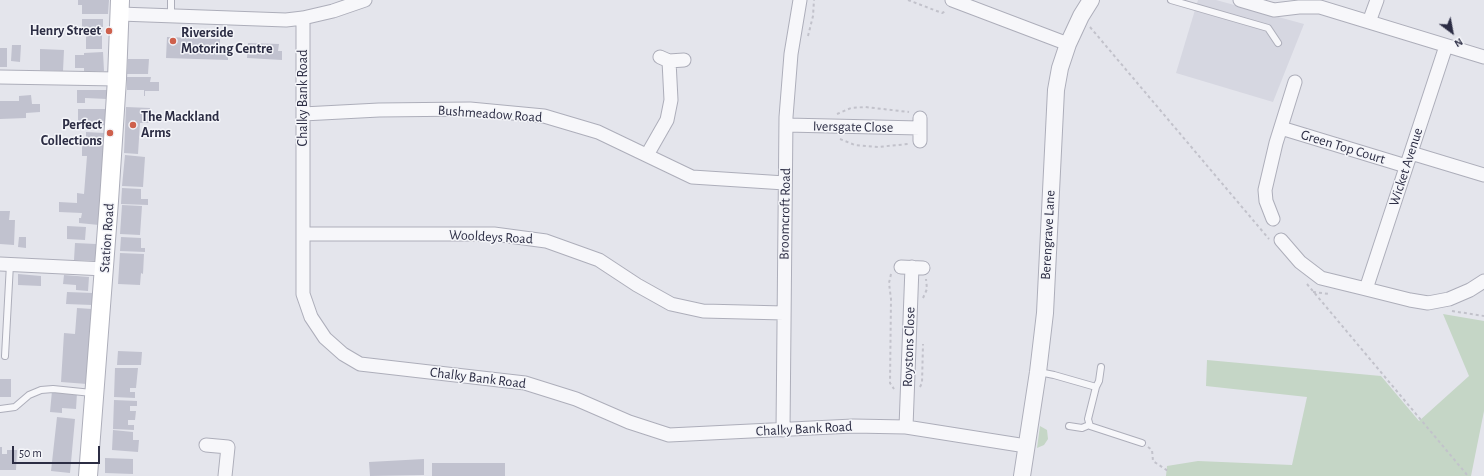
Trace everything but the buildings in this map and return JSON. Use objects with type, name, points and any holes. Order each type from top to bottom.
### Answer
[{"type":"main road","name":"Station Road","points":[[88,476],[105,269],[120,7]]},
{"type":"street","points":[[120,7],[171,16],[279,20],[303,18],[333,11],[364,0]]},
{"type":"street","name":"Broomcroft Road","points":[[783,430],[786,125],[791,54],[800,0]]},
{"type":"street","name":"Berengrave Lane","points":[[1022,476],[1038,372],[1045,313],[1056,90],[1060,68],[1068,44],[1081,16],[1091,0]]},
{"type":"street","points":[[1240,0],[1254,2],[1274,10],[1299,7],[1320,7],[1484,57]]},
{"type":"street","points":[[1369,22],[1377,0]]},
{"type":"street","points":[[951,4],[1068,44]]},
{"type":"street","name":"Chalky Bank Road","points":[[303,18],[303,294],[311,317],[325,338],[343,354],[360,364],[525,383],[576,399],[629,422],[669,435],[853,426],[906,427],[1026,446]]},
{"type":"street","name":"Wicket Avenue","points":[[1366,289],[1446,46]]},
{"type":"street","points":[[647,155],[667,120],[671,100],[665,59],[684,60]]},
{"type":"street","points":[[0,77],[117,79]]},
{"type":"street","points":[[1273,219],[1266,201],[1265,190],[1295,82]]},
{"type":"street","name":"Bushmeadow Road","points":[[303,114],[379,110],[470,109],[544,116],[598,132],[692,177],[785,183]]},
{"type":"street","name":"Iversgate Close","points":[[786,125],[916,128]]},
{"type":"street","name":"Green Top Court","points":[[1281,128],[1406,166]]},
{"type":"street","points":[[1411,153],[1484,175]]},
{"type":"street","name":"Wooldeys Road","points":[[302,234],[494,234],[546,241],[599,260],[637,285],[671,304],[703,311],[784,313]]},
{"type":"street","points":[[1281,240],[1300,262],[1321,278],[1428,303],[1449,299],[1470,290],[1484,280]]},
{"type":"street","points":[[5,264],[105,269]]},
{"type":"street","name":"Roystons Close","points":[[906,427],[910,270]]},
{"type":"street","points":[[206,444],[228,447],[226,476]]},
{"type":"lane","points":[[171,0],[171,16]]},
{"type":"lane","points":[[1172,0],[1268,28],[1278,43]]},
{"type":"lane","points":[[5,264],[5,356]]},
{"type":"lane","points":[[1089,425],[1088,419],[1096,387],[1099,383],[1101,368]]},
{"type":"lane","points":[[1038,372],[1096,387]]},
{"type":"lane","points":[[0,409],[15,407],[29,395],[41,390],[53,389],[96,393]]},
{"type":"lane","points":[[1069,426],[1082,428],[1089,425]]},
{"type":"lane","points":[[1089,425],[1091,427],[1142,443]]},
{"type":"path","points":[[908,0],[942,13],[951,4]]},
{"type":"path","points":[[836,114],[851,108],[865,107],[916,128]]},
{"type":"path","points":[[833,136],[855,145],[890,146],[916,128]]},
{"type":"path","points":[[895,390],[890,383],[891,299],[889,283],[910,270],[927,289],[923,299]]},
{"type":"path","points":[[916,391],[922,383],[923,338]]},
{"type":"path","points":[[1142,443],[1152,450],[1153,461],[1168,471]]},
{"type":"shaded area","points":[[1198,0],[1216,0],[1304,24],[1273,102],[1176,73]]},
{"type":"green space","points":[[1443,314],[1484,321],[1484,411],[1471,476],[1166,476],[1167,466],[1198,461],[1292,465],[1307,397],[1206,386],[1207,360],[1381,376],[1419,421],[1469,376]]},
{"type":"green space","points":[[1040,426],[1047,430],[1048,439],[1044,445],[1037,448]]},
{"type":"place","name":"Henry Street","points":[[109,31]]},
{"type":"place","name":"Riverside Motoring Centre","points":[[173,41]]},
{"type":"place","name":"The Mackland Arms","points":[[133,125]]},
{"type":"place","name":"Perfect Collections","points":[[110,133]]}]
